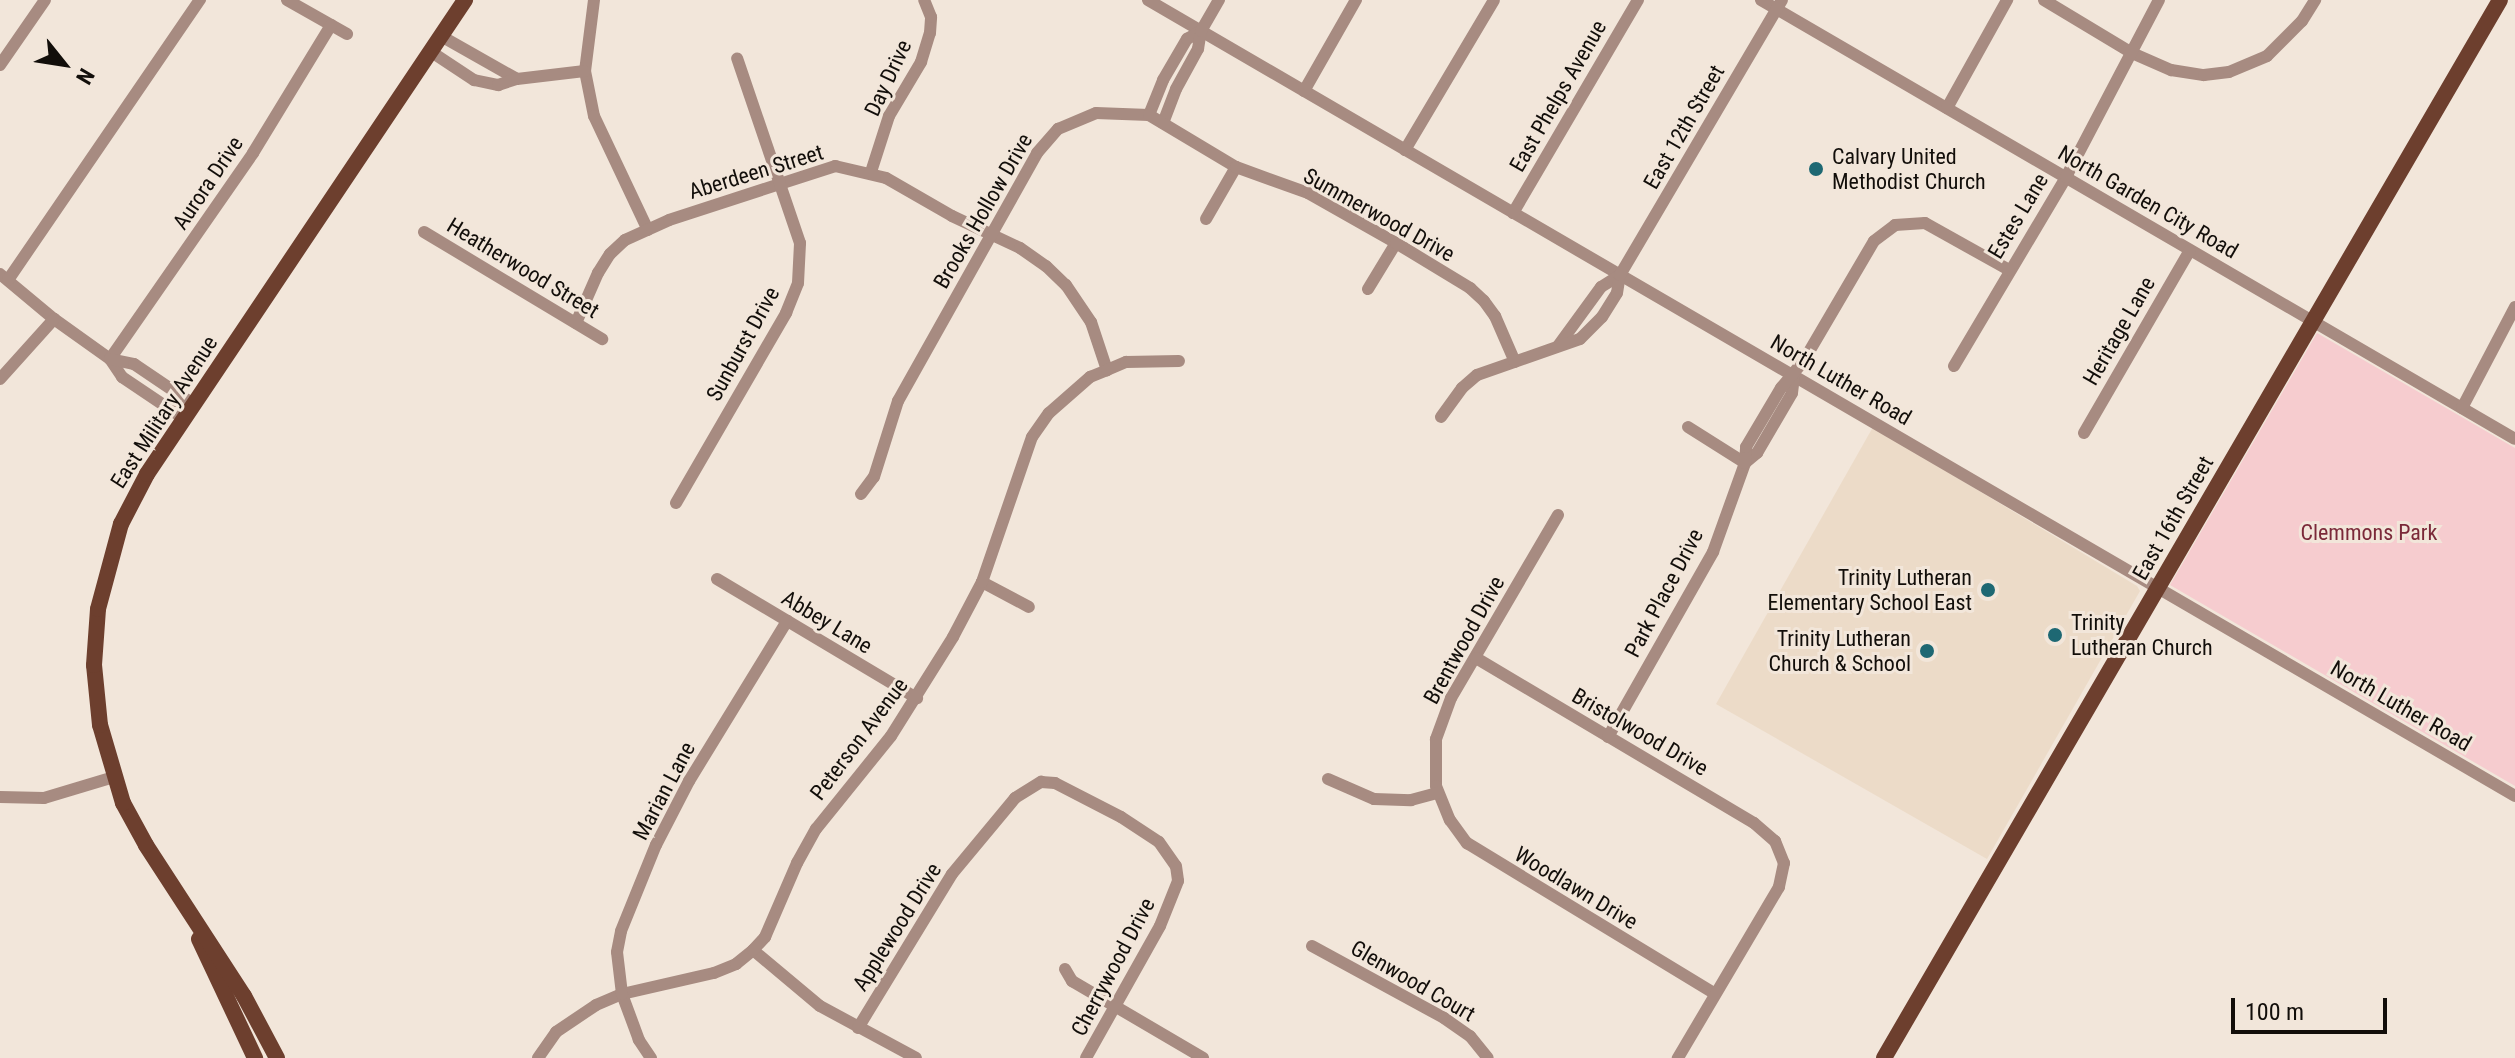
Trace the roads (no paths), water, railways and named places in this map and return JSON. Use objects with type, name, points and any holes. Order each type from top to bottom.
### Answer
[{"type":"main road","name":"East Military Avenue","points":[[277,1058],[260,1022],[139,835],[114,777],[100,725],[94,665],[103,581],[131,502],[188,411],[465,0]]},
{"type":"main road","name":"East 16th Street","points":[[1884,1058],[2500,0]]},
{"type":"main road","points":[[191,915],[213,974],[255,1058]]},
{"type":"street","points":[[0,65],[45,0]]},
{"type":"street","points":[[188,411],[134,364],[110,359],[54,319],[4,277],[200,0]]},
{"type":"street","points":[[287,0],[347,34]]},
{"type":"street","points":[[594,0],[585,71],[594,116],[606,148],[648,230]]},
{"type":"street","name":"Day Drive","points":[[871,172],[889,116],[921,62],[930,33],[931,17],[924,0]]},
{"type":"street","name":"North Luther Road","points":[[1148,0],[2515,796]]},
{"type":"street","points":[[1163,123],[1176,89],[1198,49],[1201,31],[1219,0]]},
{"type":"street","points":[[1304,91],[1356,0]]},
{"type":"street","points":[[1405,150],[1494,0]]},
{"type":"street","name":"East Phelps Avenue","points":[[1513,213],[1638,0]]},
{"type":"street","name":"North Garden City Road","points":[[1761,0],[1779,5],[1947,108],[2515,439]]},
{"type":"street","points":[[1947,108],[2007,0]]},
{"type":"street","points":[[2044,0],[2132,53],[2185,74],[2229,72],[2267,56],[2302,21],[2314,2]]},
{"type":"street","name":"Estes Lane","points":[[1954,366],[2066,177],[2159,0]]},
{"type":"street","name":"East 12th Street","points":[[1441,417],[1462,388],[1477,375],[1580,339],[1602,317],[1617,293],[1620,275],[1779,5]]},
{"type":"street","name":"Aurora Drive","points":[[110,359],[253,153],[331,25]]},
{"type":"street","points":[[1149,115],[1163,80],[1187,39],[1201,31]]},
{"type":"street","points":[[441,36],[517,79]]},
{"type":"street","points":[[430,51],[474,80],[498,85],[517,79],[585,71]]},
{"type":"street","name":"Sunburst Drive","points":[[676,503],[786,313],[798,283],[800,243],[737,58]]},
{"type":"street","name":"Brooks Hollow Drive","points":[[861,494],[874,477],[898,401],[1037,153],[1058,129],[1096,113],[1149,115]]},
{"type":"street","name":"Summerwood Drive","points":[[1149,115],[1236,167],[1308,193],[1470,288],[1495,316],[1515,362]]},
{"type":"street","name":"Aberdeen Street","points":[[576,323],[587,294],[610,254],[625,240],[669,220],[835,166],[871,172],[1033,257],[1066,285],[1091,322],[1107,370]]},
{"type":"street","points":[[1206,219],[1236,167]]},
{"type":"street","name":"Park Place Drive","points":[[1608,737],[1713,552],[1745,463],[1757,453],[1792,393],[1794,376],[1866,252],[1887,229],[1904,222],[1925,223],[2009,270]]},
{"type":"street","name":"Heatherwood Street","points":[[424,232],[602,339]]},
{"type":"street","points":[[1368,289],[1396,243]]},
{"type":"street","name":"Heritage Lane","points":[[2084,433],[2190,250]]},
{"type":"street","name":"East 12th Street","points":[[1558,346],[1601,287],[1620,275]]},
{"type":"street","points":[[2462,408],[2515,307]]},
{"type":"street","points":[[0,379],[54,319]]},
{"type":"street","name":"Peterson Avenue","points":[[538,1058],[556,1032],[576,1016],[622,994],[714,973],[736,964],[765,937],[797,863],[816,829],[917,698],[982,582],[1032,437],[1070,391],[1107,370],[1126,362],[1179,361]]},
{"type":"street","points":[[1688,427],[1745,463]]},
{"type":"street","name":"Brentwood Drive","points":[[1438,793],[1436,739],[1451,698],[1558,515]]},
{"type":"street","name":"Abbey Lane","points":[[717,579],[917,698]]},
{"type":"street","points":[[982,582],[1029,607]]},
{"type":"street","name":"Marian Lane","points":[[651,1058],[639,1040],[622,994],[617,952],[621,931],[656,845],[689,781],[787,621]]},
{"type":"street","name":"Bristolwood Drive","points":[[1476,658],[1769,833],[1784,863],[1779,887],[1715,994]]},
{"type":"street","points":[[0,797],[44,798],[114,777]]},
{"type":"street","points":[[1328,779],[1374,799],[1411,800],[1438,793]]},
{"type":"street","name":"Cherrywood Drive","points":[[1041,782],[1055,783],[1121,817],[1159,842],[1176,866],[1178,881],[1173,897],[1086,1058]]},
{"type":"street","name":"Applewood Drive","points":[[858,1028],[952,874],[1015,798],[1041,782]]},
{"type":"street","name":"Woodlawn Drive","points":[[1438,793],[1457,831],[1492,861],[1715,994]]},
{"type":"street","name":"Glenwood Court","points":[[1312,946],[1444,1018],[1470,1036],[1488,1058]]},
{"type":"street","points":[[753,950],[820,1006],[916,1058]]},
{"type":"street","points":[[1065,969],[1072,981],[1203,1058]]},
{"type":"street","points":[[1678,1058],[1715,994]]},
{"type":"place","name":"Calvary United Methodist Church","points":[[1816,169]]},
{"type":"place","name":"Trinity Lutheran Elementary School East","points":[[1988,590]]},
{"type":"place","name":"Trinity Lutheran Church","points":[[2055,635]]},
{"type":"place","name":"Trinity Lutheran Church & School","points":[[1927,651]]},
{"type":"park label","name":"Clemmons Park","points":[[2369,533]]}]
